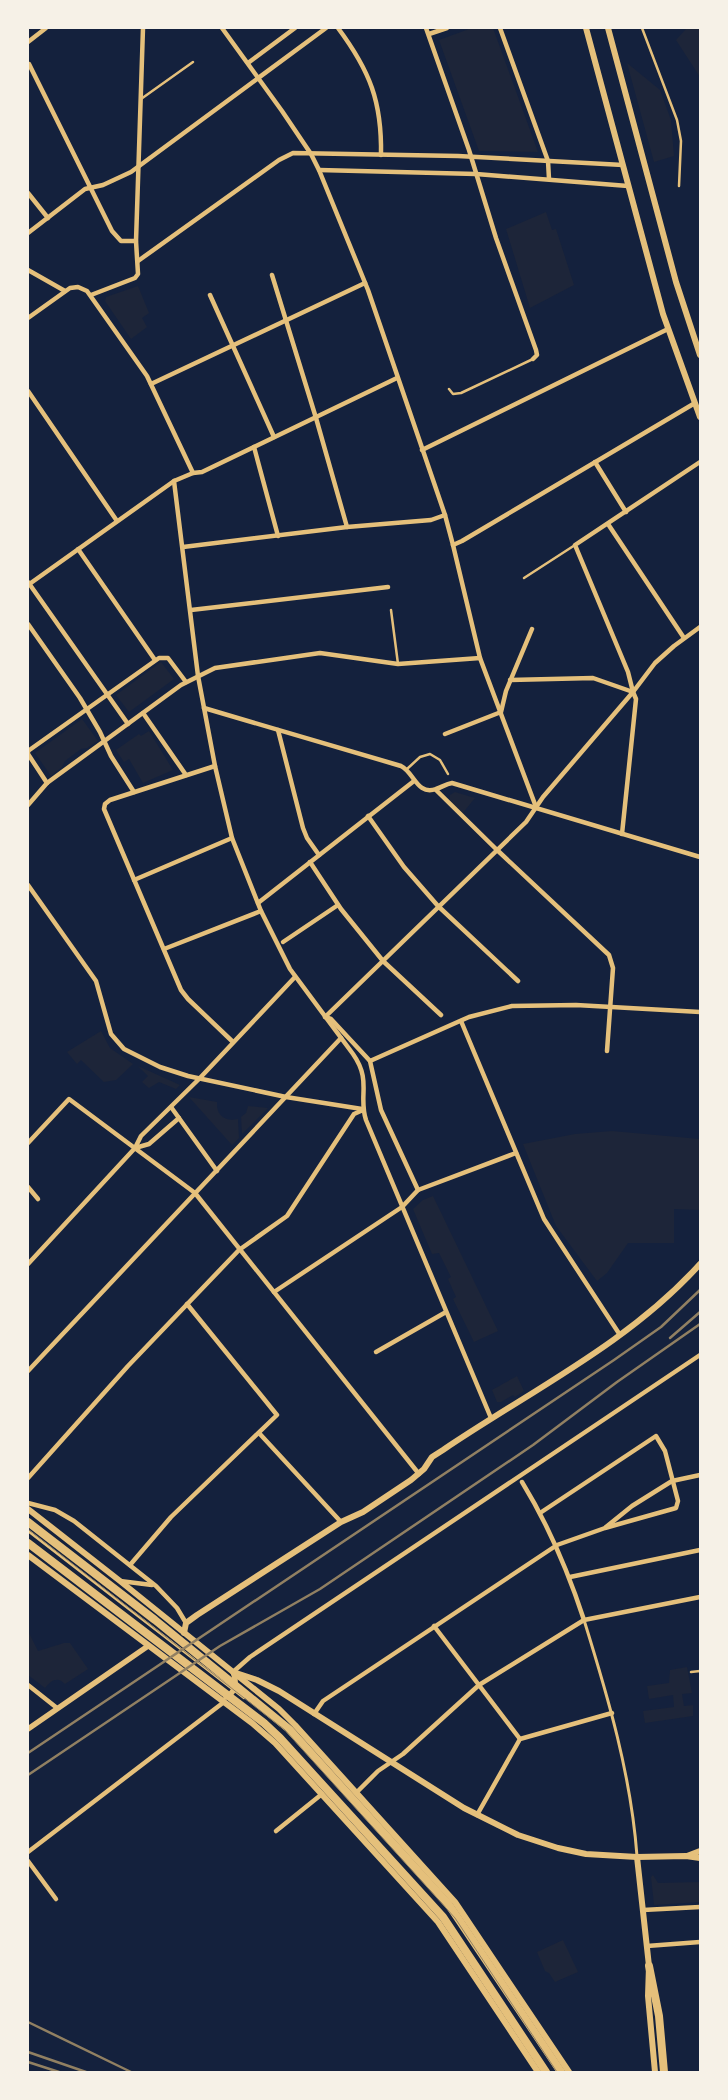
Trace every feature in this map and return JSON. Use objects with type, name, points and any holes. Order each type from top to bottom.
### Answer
[{"type":"highway","points":[[28,1522],[155,1620],[289,1729],[449,1905],[561,2072]]},
{"type":"highway","points":[[28,1543],[264,1723],[284,1742],[443,1917],[546,2072]]},
{"type":"highway","points":[[649,1966],[659,2016],[664,2072]]},
{"type":"main road","points":[[586,28],[668,329],[700,416]]},
{"type":"main road","points":[[608,28],[676,282],[700,355]]},
{"type":"main road","points":[[187,1635],[186,1623],[341,1522],[363,1512],[420,1474],[435,1455],[620,1335],[667,1298],[700,1264]]},
{"type":"main road","points":[[28,1509],[283,1712],[459,1907],[569,2072]]},
{"type":"main road","points":[[28,1555],[215,1696],[225,1700],[264,1733],[288,1757],[438,1922],[538,2072]]},
{"type":"main road","points":[[233,1672],[257,1680],[279,1691],[477,1815],[518,1835],[558,1848],[593,1854],[700,1858]]},
{"type":"main road","points":[[225,1700],[262,1696],[279,1691]]},
{"type":"main road","points":[[686,1856],[700,1851]]},
{"type":"main road","points":[[637,1857],[649,1966],[648,1996],[655,2072]]},
{"type":"street","points":[[28,42],[46,28]]},
{"type":"street","points":[[92,296],[136,277],[138,261],[136,241],[143,28]]},
{"type":"street","points":[[222,28],[311,154],[365,283],[454,545],[480,658],[536,808]]},
{"type":"street","points":[[248,63],[295,28]]},
{"type":"street","points":[[28,233],[85,189],[103,185],[131,172],[326,28]]},
{"type":"street","points":[[338,28],[359,58],[374,91],[381,124],[381,155]]},
{"type":"street","points":[[426,28],[536,350],[537,355],[533,359]]},
{"type":"street","points":[[429,34],[447,28]]},
{"type":"street","points":[[500,28],[548,161],[549,179]]},
{"type":"street","points":[[29,64],[90,188],[117,238],[121,241],[136,241]]},
{"type":"street","points":[[138,261],[284,157],[293,154],[471,157],[623,165]]},
{"type":"street","points":[[318,170],[476,174],[628,186]]},
{"type":"street","points":[[28,193],[48,218]]},
{"type":"street","points":[[28,270],[65,291]]},
{"type":"street","points":[[272,275],[347,527]]},
{"type":"street","points":[[151,384],[286,322],[365,283]]},
{"type":"street","points":[[28,318],[65,291],[78,287],[85,289],[92,296],[138,362],[151,384],[193,473]]},
{"type":"street","points":[[210,295],[274,437]]},
{"type":"street","points":[[422,450],[668,329]]},
{"type":"street","points":[[128,724],[28,583],[174,481],[193,473],[202,472],[397,378]]},
{"type":"street","points":[[28,391],[117,521]]},
{"type":"street","points":[[454,545],[695,403]]},
{"type":"street","points":[[254,446],[278,536]]},
{"type":"street","points":[[595,462],[626,512]]},
{"type":"street","points":[[622,834],[636,699],[632,692],[628,672],[575,545],[700,462]]},
{"type":"street","points":[[174,481],[198,676],[215,766],[232,838],[261,911],[295,977],[356,1058],[361,1068],[365,1084],[363,1110],[491,1418]]},
{"type":"street","points":[[183,547],[347,527],[431,520],[445,516]]},
{"type":"street","points":[[608,524],[684,638]]},
{"type":"street","points":[[78,549],[154,660]]},
{"type":"street","points":[[191,610],[388,587]]},
{"type":"street","points":[[28,624],[87,710],[134,792]]},
{"type":"street","points":[[325,1017],[496,849],[526,822],[543,797],[655,663],[684,638],[700,628]]},
{"type":"street","points":[[501,712],[510,680],[532,629]]},
{"type":"street","points":[[28,805],[47,784],[186,682],[227,666],[320,653],[398,664],[480,658]]},
{"type":"street","points":[[47,784],[28,751],[154,660],[161,657],[168,658],[186,682]]},
{"type":"street","points":[[510,680],[593,678],[632,692]]},
{"type":"street","points":[[204,708],[407,769],[414,781],[424,789],[436,790],[452,783],[700,857]]},
{"type":"street","points":[[445,734],[501,712]]},
{"type":"street","points":[[143,713],[186,774]]},
{"type":"street","points":[[278,730],[302,828],[319,855]]},
{"type":"street","points":[[215,766],[108,801],[104,806],[104,810],[184,994],[233,1042]]},
{"type":"street","points":[[258,903],[414,781]]},
{"type":"street","points":[[436,790],[609,955],[613,968],[608,1051]]},
{"type":"street","points":[[368,816],[404,867],[438,906],[518,981]]},
{"type":"street","points":[[134,880],[232,838]]},
{"type":"street","points":[[310,862],[338,905],[383,961],[441,1015]]},
{"type":"street","points":[[28,884],[98,984],[111,1034],[118,1044],[127,1051],[160,1067],[199,1079],[286,1097],[363,1110]]},
{"type":"street","points":[[282,942],[338,905]]},
{"type":"street","points":[[164,949],[261,911]]},
{"type":"street","points":[[28,1264],[135,1148],[141,1136],[199,1079],[295,977]]},
{"type":"street","points":[[370,1061],[461,1021],[488,1011],[512,1006],[566,1005],[700,1012]]},
{"type":"street","points":[[325,1017],[331,1019],[370,1061],[381,1110],[418,1190]]},
{"type":"street","points":[[461,1021],[535,1202],[550,1230],[620,1335]]},
{"type":"street","points":[[28,1371],[341,1038]]},
{"type":"street","points":[[28,1143],[69,1099],[195,1193],[420,1474]]},
{"type":"street","points":[[171,1107],[217,1171]]},
{"type":"street","points":[[28,1478],[128,1366],[239,1250],[287,1216],[354,1114],[363,1110]]},
{"type":"street","points":[[135,1148],[149,1144],[179,1118]]},
{"type":"street","points":[[274,1292],[402,1207],[418,1190],[516,1153]]},
{"type":"street","points":[[28,1187],[38,1199]]},
{"type":"street","points":[[130,1565],[171,1518],[276,1417],[277,1412],[187,1304]]},
{"type":"street","points":[[376,1352],[446,1312]]},
{"type":"street","points":[[28,1852],[225,1700],[233,1691],[235,1681],[233,1672],[250,1658],[700,1355]]},
{"type":"street","points":[[259,1433],[341,1522]]},
{"type":"street","points":[[314,1714],[323,1701],[557,1545],[605,1528],[676,1508],[678,1501],[665,1450],[656,1436],[540,1513]]},
{"type":"street","points":[[605,1528],[632,1506],[672,1481],[700,1476]]},
{"type":"street","points":[[522,1482],[557,1545],[584,1620],[612,1713],[627,1785],[637,1857]]},
{"type":"street","points":[[28,1503],[53,1509],[66,1515],[156,1586],[177,1608],[186,1623]]},
{"type":"street","points":[[570,1577],[700,1550]]},
{"type":"street","points":[[120,1581],[141,1582],[156,1586]]},
{"type":"street","points":[[357,1792],[378,1770],[403,1754],[479,1685],[584,1620],[700,1597]]},
{"type":"street","points":[[434,1626],[520,1739]]},
{"type":"street","points":[[28,1728],[148,1646]]},
{"type":"street","points":[[28,1685],[57,1708]]},
{"type":"street","points":[[477,1815],[520,1739],[612,1713]]},
{"type":"street","points":[[276,1831],[322,1794]]},
{"type":"street","points":[[28,1861],[56,1899]]},
{"type":"street","points":[[643,1910],[700,1907]]},
{"type":"street","points":[[647,1946],[700,1942]]},
{"type":"lane","points":[[642,28],[677,120],[681,141],[679,186]]},
{"type":"lane","points":[[141,100],[192,62]]},
{"type":"lane","points":[[449,389],[453,394],[459,394],[533,359]]},
{"type":"lane","points":[[524,578],[575,545]]},
{"type":"lane","points":[[391,610],[398,664]]},
{"type":"lane","points":[[407,769],[421,756],[430,754],[440,760],[448,774]]},
{"type":"lane","points":[[28,1531],[244,1698]]},
{"type":"lane","points":[[691,1672],[700,1671]]},
{"type":"shaded area","points":[[472,28],[493,28],[538,152],[479,151],[439,40]]},
{"type":"shaded area","points":[[687,28],[700,28],[700,77],[676,40]]},
{"type":"shaded area","points":[[627,63],[660,90],[671,120],[674,156],[654,162]]},
{"type":"shaded area","points":[[546,212],[552,230],[556,229],[574,285],[530,308],[506,229]]},
{"type":"shaded area","points":[[138,286],[149,313],[142,318],[147,327],[131,339],[105,301],[106,297]]},
{"type":"shaded area","points":[[161,662],[174,679],[129,712],[116,695]]},
{"type":"shaded area","points":[[82,719],[98,741],[87,748],[81,749],[65,761],[62,767],[51,776],[35,753]]},
{"type":"shaded area","points":[[149,731],[173,770],[143,783],[129,759],[124,762],[116,750],[139,734],[141,736]]},
{"type":"shaded area","points":[[455,792],[475,798],[462,814],[450,801],[450,795]]},
{"type":"shaded area","points":[[101,1031],[110,1048],[133,1064],[116,1080],[104,1082],[81,1060],[77,1064],[67,1052]]},
{"type":"shaded area","points":[[138,1066],[180,1085],[176,1089],[159,1082],[149,1088],[142,1082],[148,1076]]},
{"type":"shaded area","points":[[189,1097],[217,1102],[218,1111],[222,1116],[233,1120],[238,1119],[239,1138],[232,1145]]},
{"type":"shaded area","points":[[248,1106],[268,1108],[242,1134],[241,1117],[246,1113]]},
{"type":"shaded area","points":[[612,1131],[700,1139],[700,1210],[674,1209],[674,1243],[628,1243],[607,1273],[597,1281],[556,1226],[523,1144],[575,1134]]},
{"type":"shaded area","points":[[433,1196],[498,1331],[474,1342],[453,1299],[456,1297],[448,1279],[451,1277],[439,1253],[432,1254],[413,1209],[423,1200]]},
{"type":"shaded area","points":[[517,1376],[524,1391],[515,1397],[513,1395],[501,1402],[497,1402],[492,1390]]},
{"type":"shaded area","points":[[28,1631],[38,1651],[70,1643],[88,1669],[65,1684],[60,1680],[55,1680],[45,1688],[28,1675]]},
{"type":"shaded area","points":[[687,1667],[692,1693],[682,1694],[684,1706],[693,1705],[693,1716],[645,1723],[643,1711],[674,1707],[673,1695],[649,1699],[647,1686],[669,1683],[670,1670]]},
{"type":"shaded area","points":[[653,1875],[658,1883],[700,1882],[700,1902],[654,1905],[651,1877]]},
{"type":"shaded area","points":[[563,1940],[578,1972],[555,1982],[549,1973],[545,1971],[537,1952]]},
{"type":"tram line","points":[[28,1529],[285,1730],[455,1918],[557,2072]]},
{"type":"railway","points":[[28,1753],[614,1360],[661,1327],[700,1290]]},
{"type":"railway","points":[[670,1338],[700,1312]]},
{"type":"railway","points":[[28,1775],[220,1646],[320,1589],[533,1445],[617,1382],[700,1324]]},
{"type":"railway","points":[[28,2022],[131,2072]]},
{"type":"railway","points":[[28,2052],[86,2072]]},
{"type":"railway","points":[[28,2062],[59,2072]]}]
